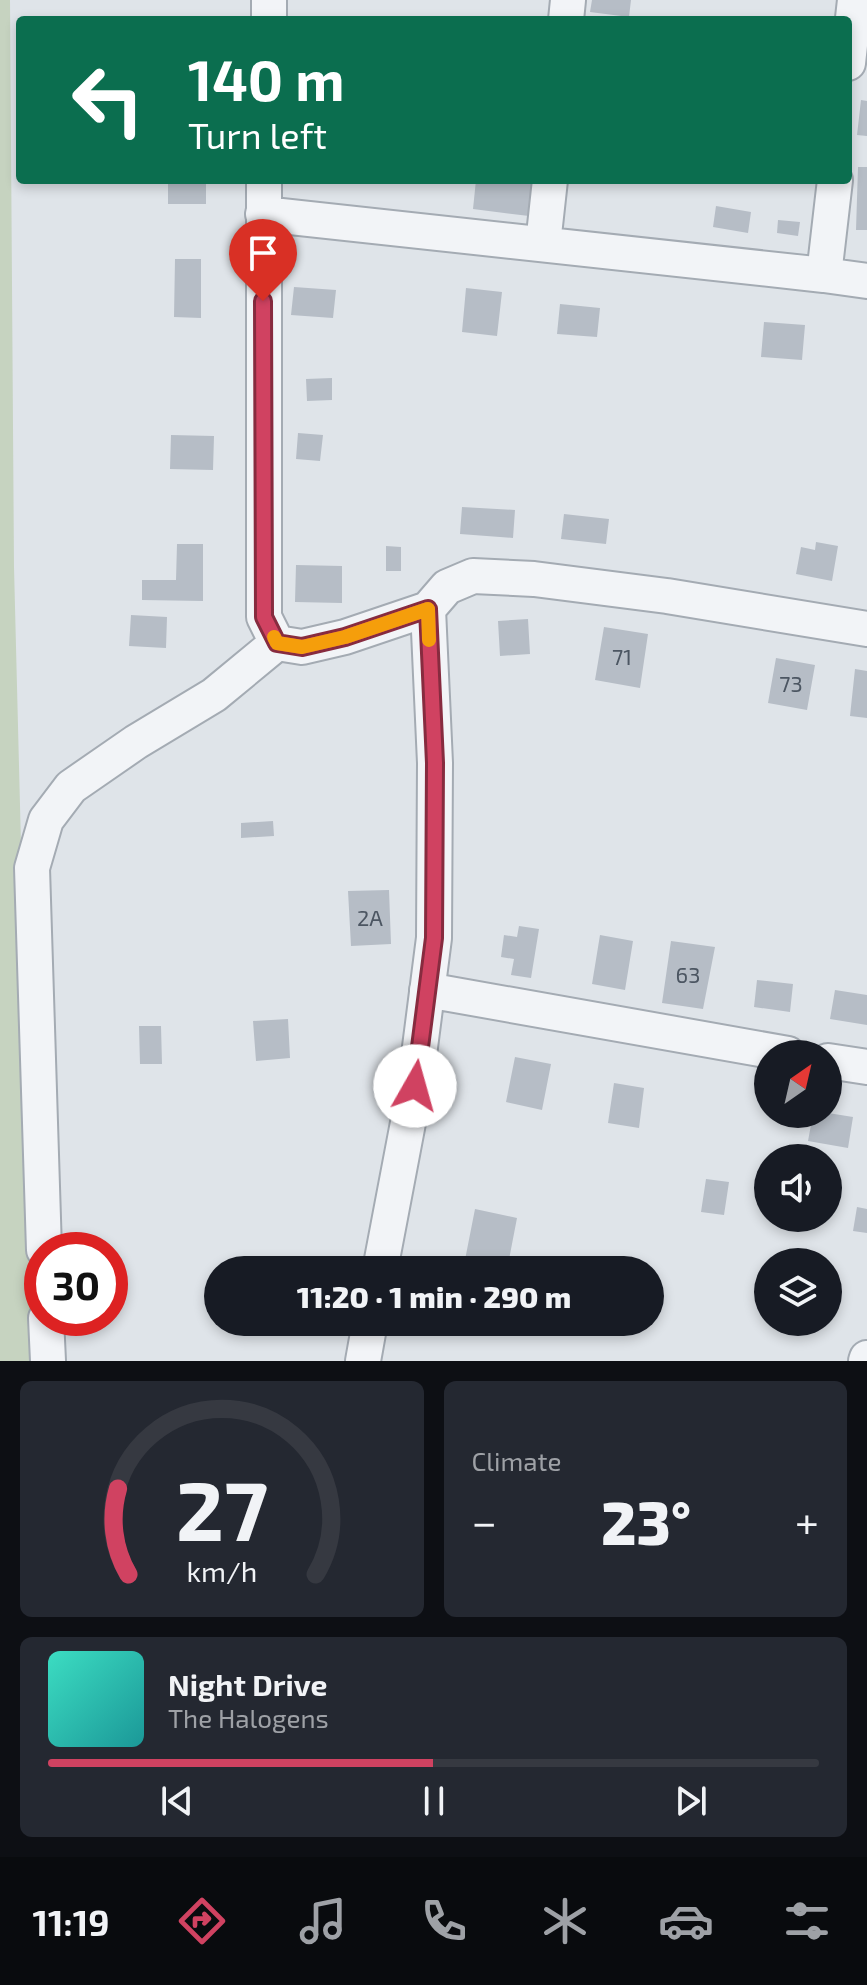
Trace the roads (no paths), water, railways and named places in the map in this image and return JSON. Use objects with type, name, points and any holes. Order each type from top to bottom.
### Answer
[{"type":"street","points":[[852,27],[855,0]]},
{"type":"street","points":[[264,184],[264,617],[277,643]]},
{"type":"street","points":[[543,244],[550,184]]},
{"type":"street","points":[[824,275],[835,184]]},
{"type":"street","points":[[263,214],[867,281]]},
{"type":"street","points":[[43,1232],[32,868],[46,820],[71,787],[136,742],[214,695],[277,643],[302,647],[345,637],[428,609],[447,587],[473,576],[534,579],[653,594],[867,629]]},
{"type":"street","points":[[383,1256],[415,1086],[434,938],[435,779],[428,609]]},
{"type":"street","points":[[427,990],[754,1048]]},
{"type":"street","points":[[842,1063],[867,1067]]},
{"type":"street","points":[[47,1336],[48,1361]]},
{"type":"street","points":[[363,1361],[367,1336]]}]
